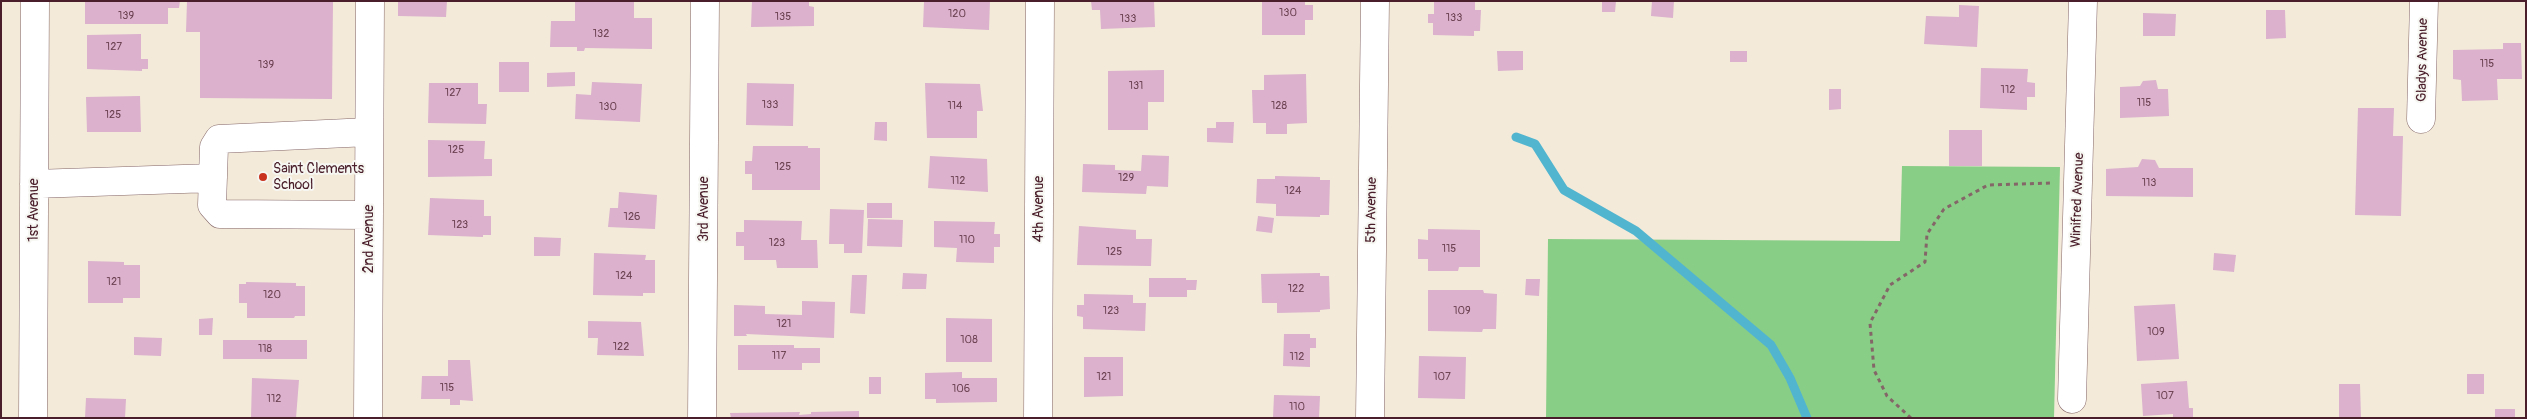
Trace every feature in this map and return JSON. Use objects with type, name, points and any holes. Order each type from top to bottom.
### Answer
[{"type":"street","name":"1st Avenue","points":[[33,418],[35,1]]},
{"type":"street","name":"2nd Avenue","points":[[368,418],[370,1]]},
{"type":"street","name":"3rd Avenue","points":[[702,418],[705,1]]},
{"type":"street","name":"4th Avenue","points":[[1038,418],[1040,1]]},
{"type":"street","name":"5th Avenue","points":[[1370,418],[1375,1]]},
{"type":"street","name":"Winifred Avenue","points":[[2072,399],[2083,1]]},
{"type":"street","name":"Gladys Avenue","points":[[2422,119],[2424,1]]},
{"type":"street","points":[[369,132],[219,139],[214,147],[212,205],[220,214],[369,215]]},
{"type":"street","points":[[34,184],[213,178]]},
{"type":"path","points":[[1911,418],[1887,396],[1874,370],[1870,323],[1890,285],[1925,262],[1927,234],[1944,209],[1988,185],[2078,181]]},
{"type":"green space","points":[[1902,166],[2060,167],[2054,418],[1546,418],[1548,239],[1900,241]]},
{"type":"building","points":[[85,1],[180,1],[179,8],[168,8],[168,24],[85,24]]},
{"type":"building","points":[[187,1],[333,1],[332,99],[200,98],[200,32],[186,32]]},
{"type":"building","points":[[398,1],[447,1],[446,17],[398,16]]},
{"type":"building","points":[[575,1],[634,1],[634,18],[652,18],[652,49],[585,48],[584,51],[577,51],[577,47],[550,47],[551,21],[575,21]]},
{"type":"building","points":[[752,1],[809,1],[809,6],[814,7],[814,26],[751,27]]},
{"type":"building","points":[[990,1],[989,30],[923,27],[924,2]]},
{"type":"building","points":[[1091,1],[1154,1],[1155,27],[1101,29],[1100,10],[1092,10]]},
{"type":"building","points":[[1262,1],[1305,1],[1305,5],[1313,5],[1313,20],[1305,20],[1305,35],[1262,35]]},
{"type":"building","points":[[1434,1],[1475,1],[1475,10],[1481,10],[1480,31],[1474,31],[1474,36],[1433,35],[1433,23],[1428,23],[1428,14],[1434,14]]},
{"type":"building","points":[[1602,1],[1616,1],[1615,12],[1602,12]]},
{"type":"building","points":[[1652,1],[1674,1],[1673,18],[1651,16]]},
{"type":"building","points":[[1959,5],[1979,6],[1977,47],[1924,44],[1926,16],[1959,17]]},
{"type":"building","points":[[2266,10],[2285,10],[2286,38],[2266,39]]},
{"type":"building","points":[[2143,13],[2176,14],[2175,36],[2143,36]]},
{"type":"building","points":[[141,34],[141,59],[148,59],[148,69],[142,69],[142,71],[87,69],[87,35]]},
{"type":"building","points":[[2503,43],[2521,43],[2522,79],[2497,79],[2498,100],[2462,101],[2461,80],[2453,79],[2453,50],[2503,49]]},
{"type":"building","points":[[1497,51],[1523,51],[1523,70],[1498,71]]},
{"type":"building","points":[[1730,51],[1747,51],[1747,62],[1730,62]]},
{"type":"building","points":[[499,62],[529,62],[529,92],[499,92]]},
{"type":"building","points":[[1981,68],[2028,69],[2027,82],[2035,83],[2035,97],[2027,97],[2027,110],[1980,108]]},
{"type":"building","points":[[1164,70],[1164,102],[1148,102],[1148,130],[1108,130],[1108,71]]},
{"type":"building","points":[[575,72],[575,86],[547,87],[547,73]]},
{"type":"building","points":[[1306,74],[1307,123],[1287,124],[1287,134],[1266,134],[1266,123],[1253,123],[1252,90],[1264,90],[1264,75]]},
{"type":"building","points":[[2156,80],[2158,89],[2168,89],[2169,116],[2120,118],[2120,87],[2140,86],[2143,81]]},
{"type":"building","points":[[592,82],[642,84],[640,122],[575,119],[576,94],[591,95]]},
{"type":"building","points":[[429,83],[478,83],[478,104],[487,104],[486,124],[428,123]]},
{"type":"building","points":[[747,83],[794,84],[793,126],[746,125]]},
{"type":"building","points":[[925,83],[980,84],[983,111],[977,111],[977,138],[927,138]]},
{"type":"building","points":[[1829,89],[1841,89],[1841,109],[1829,110]]},
{"type":"building","points":[[140,96],[141,132],[87,132],[86,97]]},
{"type":"building","points":[[2358,108],[2394,108],[2393,136],[2403,136],[2401,216],[2355,215]]},
{"type":"building","points":[[875,122],[887,122],[887,141],[874,140]]},
{"type":"building","points":[[1216,122],[1234,122],[1233,143],[1207,142],[1207,128],[1216,128]]},
{"type":"building","points":[[1949,130],[1982,130],[1982,166],[1949,166]]},
{"type":"building","points":[[428,140],[485,141],[484,159],[492,159],[492,176],[428,177]]},
{"type":"building","points":[[753,146],[808,146],[808,148],[820,148],[820,190],[752,190],[752,174],[745,174],[745,161],[752,161]]},
{"type":"building","points":[[1142,155],[1169,156],[1168,187],[1147,186],[1146,194],[1082,192],[1083,164],[1115,165],[1115,170],[1141,171]]},
{"type":"building","points":[[930,156],[987,159],[988,192],[928,188]]},
{"type":"building","points":[[2142,159],[2155,160],[2159,168],[2193,168],[2193,197],[2106,196],[2106,169],[2138,167]]},
{"type":"building","points":[[1275,176],[1320,177],[1320,180],[1330,180],[1329,215],[1320,215],[1320,217],[1276,216],[1276,204],[1256,203],[1257,179],[1275,179]]},
{"type":"building","points":[[619,192],[657,195],[655,229],[608,227],[610,208],[618,208]]},
{"type":"building","points":[[430,198],[484,200],[484,216],[491,216],[491,235],[483,235],[483,237],[428,235]]},
{"type":"building","points":[[867,203],[892,203],[892,218],[867,218]]},
{"type":"building","points":[[830,209],[864,210],[862,253],[844,253],[844,244],[829,244]]},
{"type":"building","points":[[1258,216],[1274,218],[1272,233],[1256,231]]},
{"type":"building","points":[[868,219],[903,220],[902,247],[867,246]]},
{"type":"building","points":[[744,220],[802,221],[801,240],[817,240],[818,268],[777,268],[776,260],[744,260],[744,246],[736,246],[736,232],[744,232]]},
{"type":"building","points":[[934,221],[995,222],[994,234],[1000,234],[1000,247],[994,247],[994,263],[956,262],[957,248],[934,247]]},
{"type":"building","points":[[1079,226],[1136,230],[1136,239],[1152,239],[1151,266],[1077,265]]},
{"type":"building","points":[[1428,229],[1480,230],[1480,267],[1459,267],[1458,271],[1428,271],[1428,259],[1418,259],[1418,239],[1428,240]]},
{"type":"building","points":[[534,237],[561,238],[560,256],[534,256]]},
{"type":"building","points":[[594,253],[646,255],[645,260],[655,260],[655,293],[643,293],[643,296],[593,295]]},
{"type":"building","points":[[2214,253],[2236,255],[2234,272],[2213,270]]},
{"type":"building","points":[[88,261],[124,262],[124,265],[140,265],[140,298],[123,298],[123,303],[88,303]]},
{"type":"building","points":[[903,273],[927,274],[926,289],[902,289]]},
{"type":"building","points":[[1320,273],[1320,276],[1329,276],[1330,309],[1320,310],[1320,312],[1277,313],[1277,303],[1262,303],[1261,274]]},
{"type":"building","points":[[852,275],[867,275],[865,314],[850,313]]},
{"type":"building","points":[[1149,278],[1186,278],[1186,280],[1197,280],[1196,290],[1187,290],[1187,297],[1149,297]]},
{"type":"building","points":[[1526,279],[1540,279],[1539,296],[1525,295]]},
{"type":"building","points":[[246,282],[296,283],[296,286],[305,286],[305,316],[295,316],[294,318],[247,318],[247,303],[239,303],[239,284],[246,284]]},
{"type":"building","points":[[1428,290],[1483,290],[1484,293],[1497,294],[1496,329],[1483,329],[1482,332],[1428,331]]},
{"type":"building","points":[[1084,294],[1133,295],[1133,303],[1146,303],[1145,331],[1083,329],[1083,317],[1077,316],[1077,305],[1084,305]]},
{"type":"building","points":[[802,301],[835,302],[834,338],[746,334],[747,336],[734,336],[734,305],[765,306],[765,314],[802,315]]},
{"type":"building","points":[[2175,304],[2179,359],[2137,361],[2134,306]]},
{"type":"building","points":[[213,318],[212,335],[199,335],[199,319]]},
{"type":"building","points":[[946,318],[992,319],[992,362],[946,362]]},
{"type":"building","points":[[588,321],[641,322],[644,356],[597,355],[598,338],[588,338]]},
{"type":"building","points":[[1284,334],[1310,334],[1310,338],[1316,338],[1316,348],[1310,348],[1310,367],[1283,366]]},
{"type":"building","points":[[134,337],[162,338],[161,356],[134,355]]},
{"type":"building","points":[[223,340],[307,340],[307,359],[223,359]]},
{"type":"building","points":[[738,345],[794,345],[794,348],[820,348],[820,363],[802,363],[802,370],[738,370]]},
{"type":"building","points":[[1419,356],[1466,357],[1465,399],[1418,398]]},
{"type":"building","points":[[1084,357],[1123,357],[1123,396],[1084,397]]},
{"type":"building","points":[[448,360],[470,360],[473,401],[460,400],[460,405],[450,405],[450,399],[421,399],[422,376],[448,376]]},
{"type":"building","points":[[962,372],[962,378],[997,378],[997,402],[936,403],[936,399],[925,399],[925,373]]},
{"type":"building","points":[[2467,374],[2484,374],[2484,394],[2467,394]]},
{"type":"building","points":[[869,377],[881,377],[881,394],[869,394]]},
{"type":"building","points":[[252,378],[299,380],[296,418],[251,418]]},
{"type":"building","points":[[2187,381],[2189,408],[2193,408],[2193,418],[2173,418],[2173,414],[2143,416],[2141,384]]},
{"type":"building","points":[[2339,384],[2360,384],[2361,418],[2339,418]]},
{"type":"building","points":[[1274,395],[1320,396],[1319,418],[1273,418]]},
{"type":"building","points":[[86,398],[126,399],[125,418],[85,418]]},
{"type":"building","points":[[2495,409],[2515,409],[2515,418],[2495,418]]},
{"type":"building","points":[[859,411],[859,418],[731,418],[730,413],[800,412],[799,415],[811,414],[811,412]]},
{"type":"waterway","points":[[1516,137],[1535,144],[1564,190],[1636,231],[1771,345],[1790,378],[1807,418]]},
{"type":"place","name":"Saint Clements School","points":[[263,177]]}]
